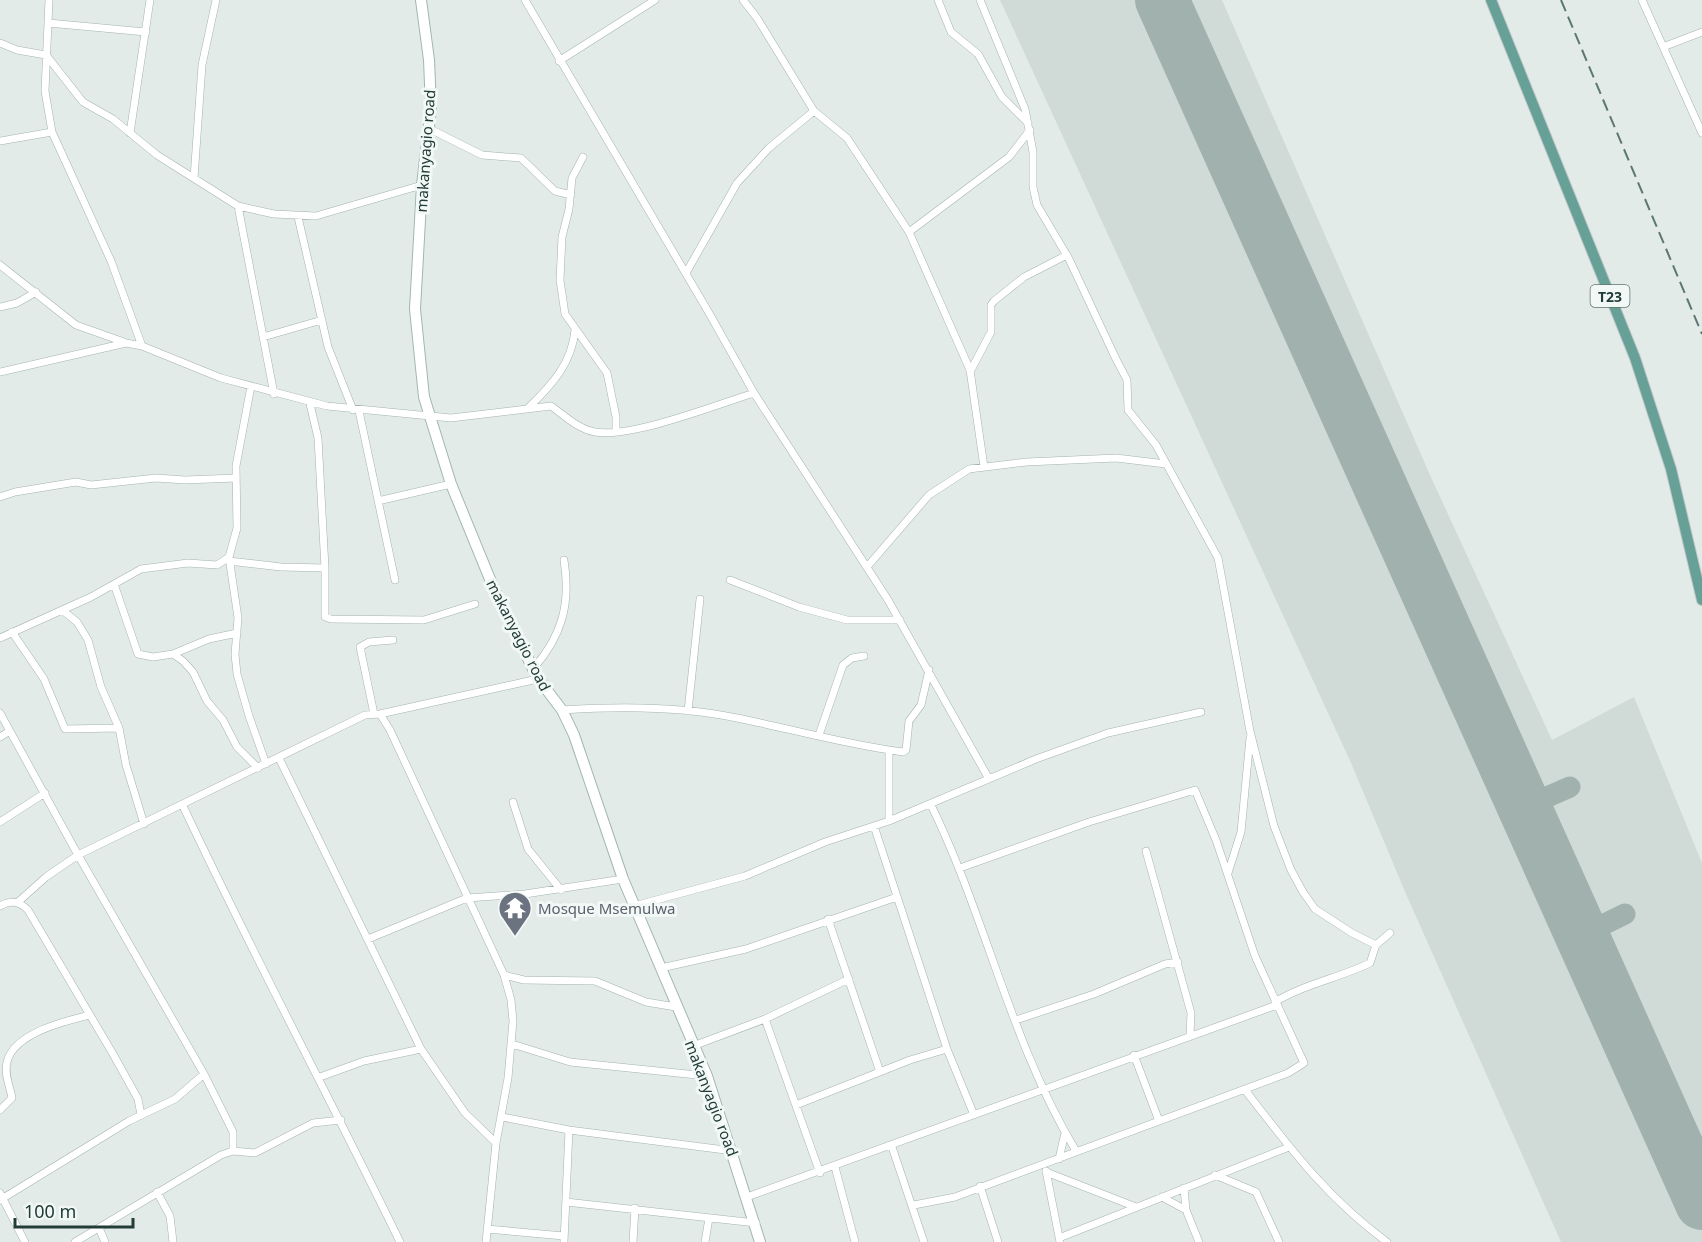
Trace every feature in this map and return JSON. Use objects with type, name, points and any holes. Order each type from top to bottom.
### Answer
[{"type":"main road","name":"T23","points":[[1491,0],[1635,358],[1671,469],[1702,600]]},
{"type":"street","points":[[49,0],[45,91],[52,132],[111,261],[142,346]]},
{"type":"street","points":[[130,133],[150,0]]},
{"type":"street","points":[[194,178],[202,65],[216,0]]},
{"type":"street","name":"makanyagio road","points":[[421,0],[429,60],[431,108],[422,185],[415,309],[421,378],[430,417],[451,483],[494,589],[536,674],[562,710],[574,735],[623,879],[707,1076],[756,1223],[760,1242]]},
{"type":"street","points":[[525,0],[754,393],[900,620],[989,779]]},
{"type":"street","points":[[559,61],[655,0]]},
{"type":"street","points":[[742,0],[757,18],[814,111],[847,138],[909,231],[970,372],[984,467]]},
{"type":"street","points":[[938,0],[951,32],[978,54],[1002,97],[1029,126]]},
{"type":"street","points":[[980,0],[1029,126],[1033,152],[1033,187],[1038,205],[1067,255],[1128,380],[1128,410],[1156,445],[1218,558],[1250,731],[1274,826],[1302,892],[1315,909],[1331,921],[1376,945]]},
{"type":"street","points":[[1642,0],[1702,133]]},
{"type":"street","points":[[48,23],[146,32]]},
{"type":"street","points":[[1663,47],[1702,32]]},
{"type":"street","points":[[0,43],[17,50],[46,55],[83,102],[130,133],[157,155],[238,207],[298,217],[316,216],[422,185]]},
{"type":"street","points":[[686,273],[737,183],[769,148],[814,111]]},
{"type":"street","points":[[909,231],[1009,157],[1029,126]]},
{"type":"street","points":[[428,128],[468,151],[482,155],[520,158],[549,187],[571,195]]},
{"type":"street","points":[[0,141],[52,132]]},
{"type":"street","points":[[583,157],[572,178],[571,195],[562,237],[560,280],[565,314],[607,373],[616,417],[616,431]]},
{"type":"street","points":[[238,207],[274,394]]},
{"type":"street","points":[[298,217],[334,366],[356,410],[395,580]]},
{"type":"street","points":[[970,372],[991,332],[991,305],[994,301],[1024,277],[1067,255]]},
{"type":"street","points":[[0,265],[75,325],[126,343],[142,346],[205,373],[310,404],[430,417],[476,417],[529,407],[551,406],[581,428],[606,433],[663,423],[754,393]]},
{"type":"street","points":[[0,307],[17,303],[36,292]]},
{"type":"street","points":[[264,337],[322,320]]},
{"type":"street","points":[[529,407],[550,387],[570,357],[574,329]]},
{"type":"street","points":[[0,372],[126,343]]},
{"type":"street","points":[[251,386],[237,452],[237,528],[229,559],[237,608],[235,654],[237,674],[266,764]]},
{"type":"street","points":[[310,404],[318,438],[326,618],[424,620],[475,604]]},
{"type":"street","points":[[867,567],[929,495],[958,474],[969,469],[1116,458],[1166,464]]},
{"type":"street","points":[[0,497],[15,492],[76,482],[92,485],[156,478],[184,480],[236,478]]},
{"type":"street","points":[[378,501],[451,483]]},
{"type":"street","points":[[0,638],[62,610],[141,569],[188,562],[217,565],[229,559],[281,567],[325,568]]},
{"type":"street","points":[[18,902],[46,877],[78,855],[183,806],[365,715],[377,714],[536,674],[562,625],[567,578],[564,560]]},
{"type":"street","points":[[730,580],[799,607],[848,620],[900,620]]},
{"type":"street","points":[[114,584],[138,654],[153,657],[173,654],[209,639],[237,633]]},
{"type":"street","points":[[688,711],[700,599]]},
{"type":"street","points":[[62,610],[77,622],[85,634],[101,687],[119,728],[126,765],[144,824]]},
{"type":"street","points":[[12,632],[44,679],[65,729],[119,728]]},
{"type":"street","points":[[393,640],[369,642],[360,647],[377,714],[390,730],[504,975],[511,1000],[512,1044],[496,1143],[486,1242]]},
{"type":"street","points":[[173,654],[183,660],[193,672],[207,701],[224,720],[237,747],[258,768]]},
{"type":"street","points":[[819,735],[843,665],[852,658],[864,656]]},
{"type":"street","points":[[562,710],[607,708],[688,711],[736,718],[903,753],[906,750],[909,721],[921,705],[929,670]]},
{"type":"street","points":[[634,906],[746,876],[825,842],[931,805],[989,779],[1108,734],[1201,712]]},
{"type":"street","points":[[0,713],[78,855],[204,1074],[233,1132],[233,1151]]},
{"type":"street","points":[[0,737],[10,731]]},
{"type":"street","points":[[1227,873],[1241,831],[1250,731]]},
{"type":"street","points":[[889,751],[889,821]]},
{"type":"street","points":[[279,758],[421,1049],[465,1113],[496,1143]]},
{"type":"street","points":[[914,1205],[955,1197],[980,1186],[1046,1168],[1076,1151],[1245,1090],[1303,1065],[1303,1058],[1296,1042],[1255,956],[1227,873],[1195,790],[1089,822],[960,868]]},
{"type":"street","points":[[0,822],[45,793]]},
{"type":"street","points":[[513,802],[528,849],[561,890]]},
{"type":"street","points":[[931,805],[960,868],[1044,1090],[1076,1151]]},
{"type":"street","points":[[183,806],[257,960],[320,1077],[400,1242]]},
{"type":"street","points":[[874,826],[947,1049],[974,1115]]},
{"type":"street","points":[[1146,851],[1191,1013],[1190,1035]]},
{"type":"street","points":[[368,939],[467,898],[561,890],[623,879]]},
{"type":"street","points":[[661,968],[746,949],[897,897]]},
{"type":"street","points":[[0,906],[11,901],[18,902],[37,925],[138,1099],[141,1114]]},
{"type":"street","points":[[828,919],[880,1072]]},
{"type":"street","points":[[747,1197],[892,1147],[1134,1055],[1220,1027],[1276,1004],[1296,991],[1370,963],[1376,945],[1390,933]]},
{"type":"street","points":[[1016,1020],[1094,994],[1165,964],[1178,963]]},
{"type":"street","points":[[504,975],[524,980],[595,981],[646,1002],[676,1007]]},
{"type":"street","points":[[693,1046],[765,1019],[849,979]]},
{"type":"street","points":[[0,1110],[12,1098],[7,1078],[7,1062],[18,1045],[50,1027],[90,1016]]},
{"type":"street","points":[[765,1019],[820,1173]]},
{"type":"street","points":[[512,1044],[570,1062],[707,1076]]},
{"type":"street","points":[[320,1077],[364,1061],[421,1049]]},
{"type":"street","points":[[796,1105],[947,1049]]},
{"type":"street","points":[[1134,1055],[1159,1121]]},
{"type":"street","points":[[25,1242],[1,1197],[141,1114],[176,1099],[204,1074]]},
{"type":"street","points":[[1245,1090],[1288,1147],[1346,1211],[1386,1242]]},
{"type":"street","points":[[502,1116],[569,1130],[733,1151]]},
{"type":"street","points":[[75,1242],[210,1160],[233,1151],[255,1153],[313,1123],[341,1120]]},
{"type":"street","points":[[487,1229],[564,1239],[569,1130]]},
{"type":"street","points":[[1059,1159],[1065,1133]]},
{"type":"street","points":[[892,1147],[914,1205],[924,1242]]},
{"type":"street","points":[[1046,1168],[1059,1240],[1288,1147]]},
{"type":"street","points":[[835,1167],[855,1242]]},
{"type":"street","points":[[1046,1168],[1136,1207]]},
{"type":"street","points":[[1215,1175],[1256,1192],[1279,1242]]},
{"type":"street","points":[[980,1186],[998,1242]]},
{"type":"street","points":[[1184,1188],[1186,1210],[1199,1242]]},
{"type":"street","points":[[158,1192],[170,1216],[172,1242]]},
{"type":"street","points":[[1162,1197],[1186,1210]]},
{"type":"street","points":[[566,1202],[756,1223]]},
{"type":"street","points":[[633,1242],[635,1208]]},
{"type":"street","points":[[705,1242],[709,1218]]},
{"type":"street","points":[[99,1228],[105,1242]]},
{"type":"shaded area","points":[[1000,0],[1222,0],[1430,475],[1552,740],[1634,697],[1702,863],[1702,1242],[1561,1242],[1406,894],[1351,763]]},
{"type":"taxiway","points":[[1524,807],[1570,787]]},
{"type":"taxiway","points":[[1582,935],[1625,914]]},
{"type":"runway","points":[[1162,0],[1702,1203]]},
{"type":"railway","points":[[1561,0],[1702,334]]},
{"type":"place","name":"Mosque Msemulwa","points":[[515,937]]}]
